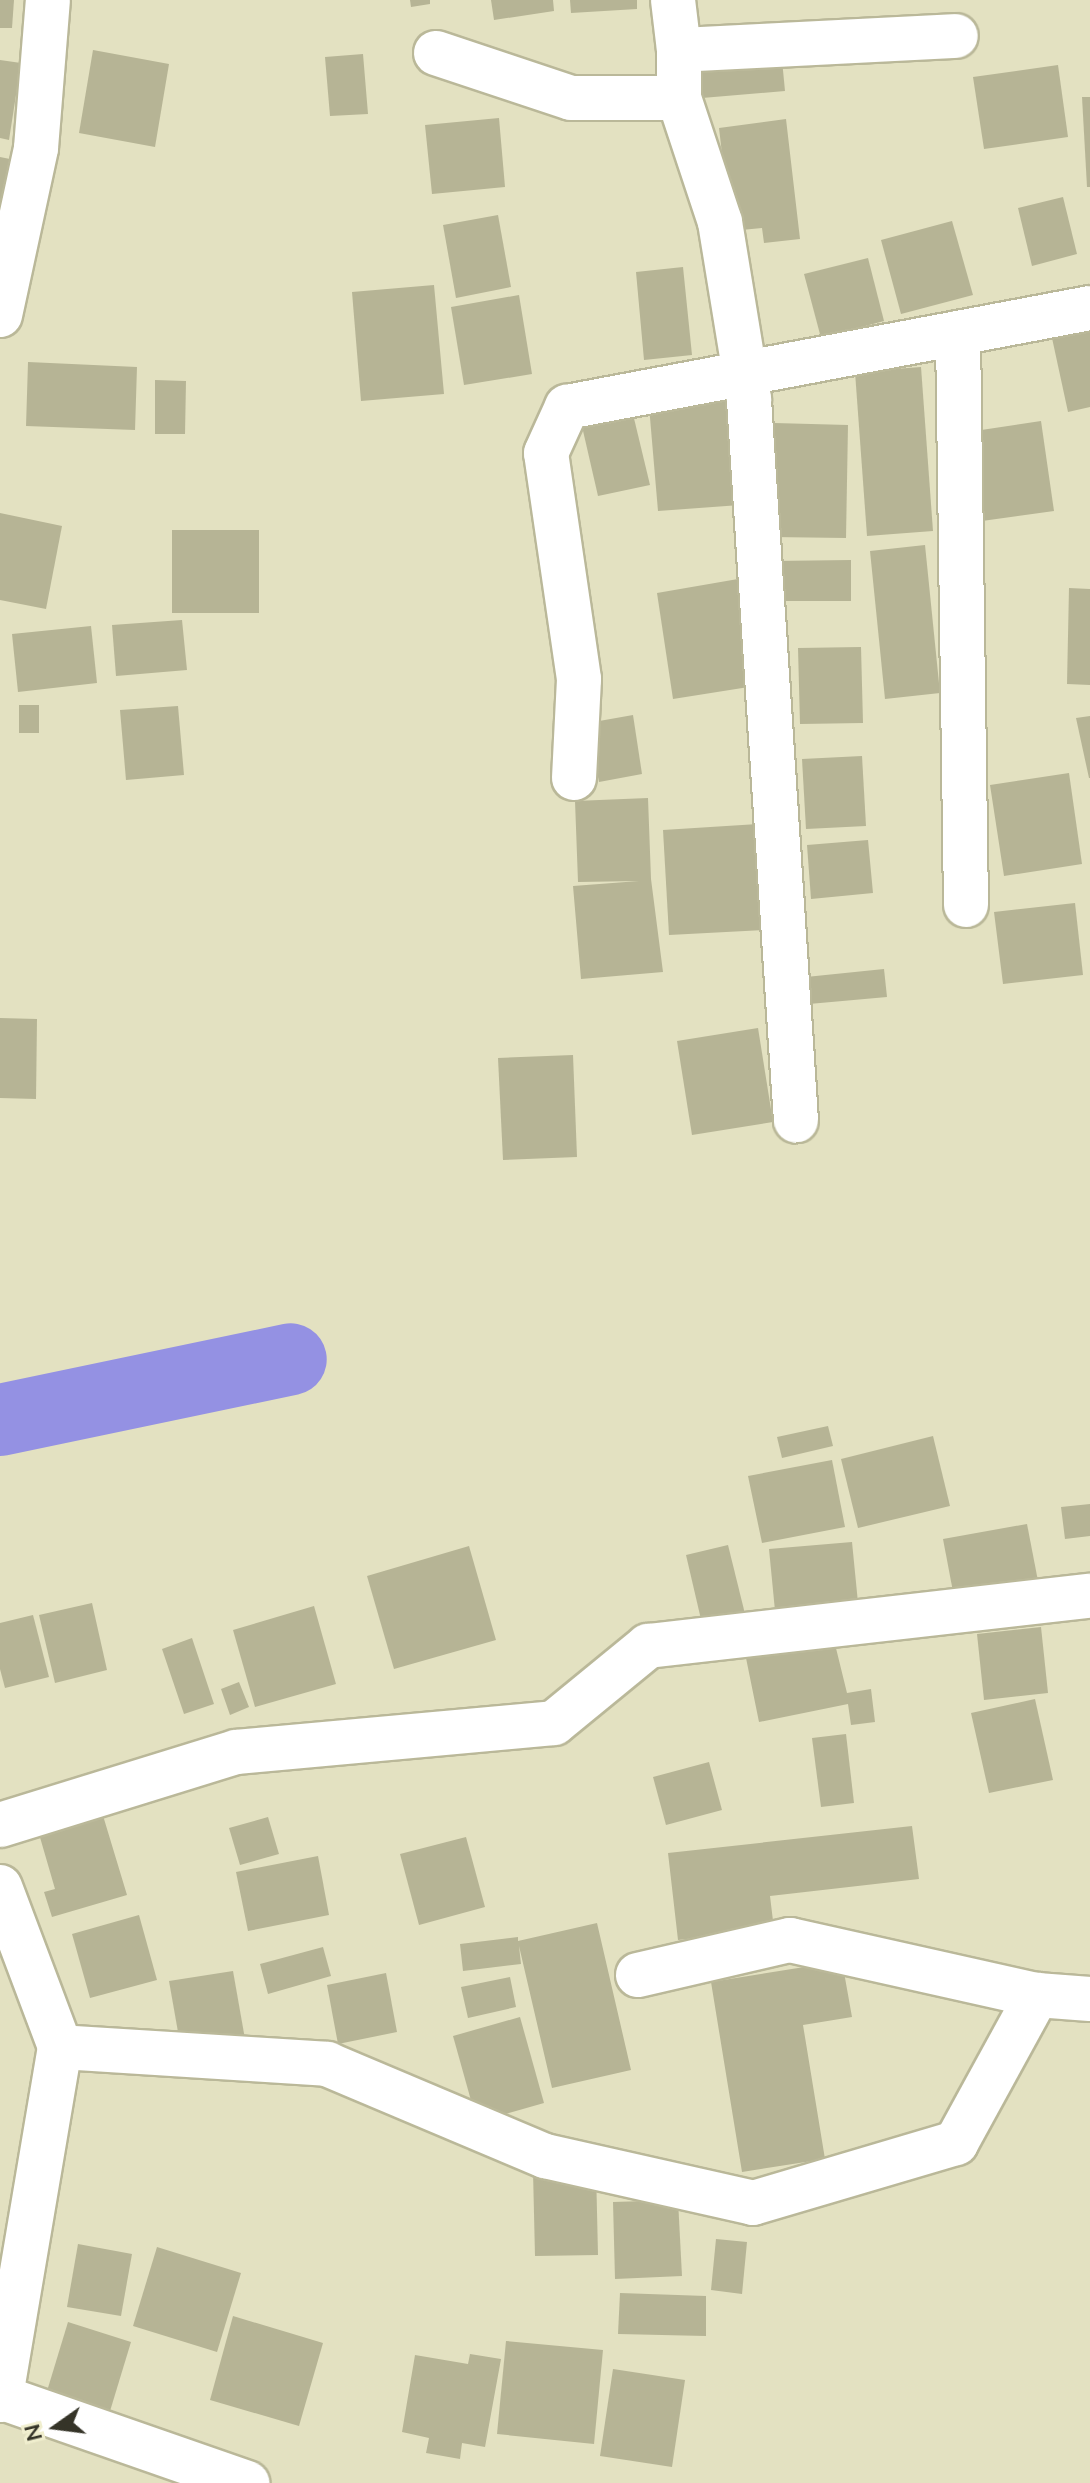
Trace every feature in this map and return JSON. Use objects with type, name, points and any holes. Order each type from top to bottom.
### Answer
[{"type":"street","points":[[0,315],[36,148],[48,0]]},
{"type":"street","points":[[673,0],[679,50],[679,98],[720,222],[751,431],[796,1120]]},
{"type":"street","points":[[679,50],[956,36]]},
{"type":"street","points":[[436,53],[571,98],[679,98]]},
{"type":"street","points":[[574,778],[579,679],[546,453],[567,407],[1090,308]]},
{"type":"street","points":[[958,333],[966,905]]},
{"type":"street","points":[[0,1825],[236,1752],[554,1723],[648,1646],[1090,1596]]},
{"type":"street","points":[[0,1887],[60,2047],[0,2399],[247,2483]]},
{"type":"street","points":[[638,1975],[790,1940],[1037,1995],[1090,1999]]},
{"type":"street","points":[[60,2047],[327,2064],[545,2156],[753,2203],[956,2143],[1037,1995]]},
{"type":"building","points":[[0,0],[14,0],[12,28],[0,28]]},
{"type":"building","points":[[410,0],[430,0],[430,4],[411,7]]},
{"type":"building","points":[[491,0],[553,0],[554,11],[494,20]]},
{"type":"building","points":[[570,0],[637,0],[637,9],[571,13]]},
{"type":"building","points":[[93,50],[169,64],[155,147],[79,133]]},
{"type":"building","points":[[363,54],[368,114],[330,116],[325,57]]},
{"type":"building","points":[[0,60],[21,63],[9,140],[0,138]]},
{"type":"building","points":[[782,60],[785,91],[702,98],[699,68]]},
{"type":"building","points":[[1058,65],[1068,137],[984,149],[973,77]]},
{"type":"building","points":[[1082,97],[1090,97],[1090,187],[1087,187]]},
{"type":"building","points":[[499,118],[505,187],[432,194],[425,125]]},
{"type":"building","points":[[786,119],[800,239],[764,243],[762,228],[731,231],[719,128]]},
{"type":"building","points":[[0,157],[15,160],[0,230]]},
{"type":"building","points":[[1063,197],[1077,254],[1032,266],[1018,208]]},
{"type":"building","points":[[498,215],[511,287],[456,298],[443,225]]},
{"type":"building","points":[[952,221],[973,295],[901,314],[881,240]]},
{"type":"building","points":[[868,258],[884,321],[821,338],[804,274]]},
{"type":"building","points":[[683,267],[692,355],[644,360],[636,272]]},
{"type":"building","points":[[434,285],[444,394],[361,401],[352,292]]},
{"type":"building","points":[[519,295],[532,374],[464,385],[451,307]]},
{"type":"building","points":[[1090,330],[1090,407],[1068,412],[1052,338]]},
{"type":"building","points":[[28,362],[137,367],[135,430],[26,426]]},
{"type":"building","points":[[921,367],[933,531],[867,536],[855,372]]},
{"type":"building","points":[[155,380],[186,381],[185,434],[155,434]]},
{"type":"building","points":[[730,399],[740,505],[658,511],[649,406]]},
{"type":"building","points":[[632,410],[650,485],[598,496],[581,422]]},
{"type":"building","points":[[1041,421],[1054,511],[982,521],[968,432]]},
{"type":"building","points":[[774,423],[848,425],[846,538],[772,537]]},
{"type":"building","points":[[0,513],[62,526],[46,609],[0,600]]},
{"type":"building","points":[[172,530],[259,530],[259,613],[172,613]]},
{"type":"building","points":[[925,545],[940,693],[885,699],[870,551]]},
{"type":"building","points":[[851,560],[851,601],[773,601],[773,561]]},
{"type":"building","points":[[738,579],[755,686],[673,699],[657,593]]},
{"type":"building","points":[[1069,588],[1090,589],[1090,685],[1067,684]]},
{"type":"building","points":[[182,620],[187,670],[116,676],[112,625]]},
{"type":"building","points":[[91,626],[97,683],[18,692],[12,634]]},
{"type":"building","points":[[861,647],[863,723],[800,724],[798,648]]},
{"type":"building","points":[[19,705],[39,705],[39,733],[19,733]]},
{"type":"building","points":[[178,706],[184,775],[126,780],[120,710]]},
{"type":"building","points":[[633,715],[642,774],[599,782],[588,723]]},
{"type":"building","points":[[1090,716],[1090,778],[1089,778],[1076,718]]},
{"type":"building","points":[[862,756],[866,826],[806,829],[802,759]]},
{"type":"building","points":[[1069,773],[1082,864],[1004,876],[990,785]]},
{"type":"building","points":[[648,798],[651,879],[663,972],[581,979],[573,886],[639,881],[578,882],[575,801]]},
{"type":"building","points":[[758,824],[764,930],[669,935],[663,830]]},
{"type":"building","points":[[868,840],[873,893],[811,899],[807,845]]},
{"type":"building","points":[[1075,903],[1083,975],[1003,984],[994,912]]},
{"type":"building","points":[[884,969],[887,997],[809,1004],[806,977]]},
{"type":"building","points":[[0,1018],[37,1019],[36,1099],[0,1098]]},
{"type":"building","points":[[758,1028],[773,1122],[692,1135],[677,1041]]},
{"type":"building","points":[[573,1055],[577,1157],[503,1160],[498,1058]]},
{"type":"building","points":[[828,1426],[833,1446],[782,1458],[777,1437]]},
{"type":"building","points":[[933,1436],[950,1506],[858,1528],[841,1459]]},
{"type":"building","points":[[832,1460],[845,1527],[762,1543],[748,1476]]},
{"type":"building","points":[[1090,1504],[1090,1536],[1065,1539],[1061,1507]]},
{"type":"building","points":[[1027,1524],[1038,1581],[954,1597],[943,1539]]},
{"type":"building","points":[[852,1542],[859,1613],[776,1621],[769,1549]]},
{"type":"building","points":[[728,1545],[746,1618],[703,1628],[686,1555]]},
{"type":"building","points":[[469,1546],[496,1640],[394,1669],[367,1576]]},
{"type":"building","points":[[92,1603],[107,1670],[55,1683],[39,1615]]},
{"type":"building","points":[[314,1606],[336,1684],[255,1707],[233,1630]]},
{"type":"building","points":[[33,1615],[49,1677],[5,1688],[0,1669],[0,1623]]},
{"type":"building","points":[[1041,1627],[1048,1693],[984,1700],[977,1634]]},
{"type":"building","points":[[192,1638],[214,1704],[184,1714],[162,1649]]},
{"type":"building","points":[[834,1640],[847,1693],[871,1689],[875,1722],[851,1725],[848,1704],[759,1722],[746,1658]]},
{"type":"building","points":[[239,1682],[249,1707],[230,1715],[221,1689]]},
{"type":"building","points":[[1035,1699],[1053,1780],[989,1793],[971,1713]]},
{"type":"building","points":[[846,1734],[854,1803],[821,1807],[812,1738]]},
{"type":"building","points":[[709,1762],[722,1810],[666,1825],[653,1777]]},
{"type":"building","points":[[101,1809],[127,1895],[52,1917],[44,1892],[55,1889],[37,1827]]},
{"type":"building","points":[[268,1817],[279,1854],[240,1865],[229,1828]]},
{"type":"building","points":[[912,1826],[919,1879],[770,1896],[774,1929],[678,1940],[668,1853]]},
{"type":"building","points":[[466,1837],[485,1907],[419,1925],[400,1854]]},
{"type":"building","points":[[318,1856],[329,1915],[248,1931],[236,1872]]},
{"type":"building","points":[[139,1915],[157,1980],[90,1998],[72,1934]]},
{"type":"building","points":[[597,1923],[631,2070],[552,2088],[519,1946],[521,1964],[463,1971],[460,1944],[518,1937],[518,1941]]},
{"type":"building","points":[[323,1947],[331,1976],[268,1994],[260,1964]]},
{"type":"building","points":[[842,1961],[852,2017],[803,2025],[825,2159],[742,2172],[711,1982]]},
{"type":"building","points":[[233,1971],[245,2039],[181,2049],[169,1981]]},
{"type":"building","points":[[386,1973],[397,2032],[338,2044],[327,1985]]},
{"type":"building","points":[[510,1977],[516,2007],[468,2018],[461,1987]]},
{"type":"building","points":[[520,2017],[544,2103],[477,2122],[453,2036]]},
{"type":"building","points":[[596,2169],[598,2255],[535,2256],[533,2171]]},
{"type":"building","points":[[678,2200],[682,2276],[615,2279],[613,2202]]},
{"type":"building","points":[[716,2239],[747,2242],[742,2294],[711,2290]]},
{"type":"building","points":[[78,2244],[132,2254],[121,2316],[67,2307]]},
{"type":"building","points":[[157,2247],[241,2273],[217,2352],[133,2326]]},
{"type":"building","points":[[620,2293],[706,2296],[706,2336],[618,2334]]},
{"type":"building","points":[[233,2316],[323,2343],[299,2426],[210,2400]]},
{"type":"building","points":[[68,2322],[131,2342],[107,2421],[44,2401]]},
{"type":"building","points":[[506,2341],[603,2350],[594,2444],[497,2434]]},
{"type":"building","points":[[470,2354],[501,2359],[485,2447],[462,2443],[460,2459],[426,2453],[429,2438],[402,2432],[415,2355],[468,2364]]},
{"type":"building","points":[[613,2369],[685,2380],[672,2467],[600,2456]]},
{"type":"waterway","points":[[0,1420],[291,1359]]}]
